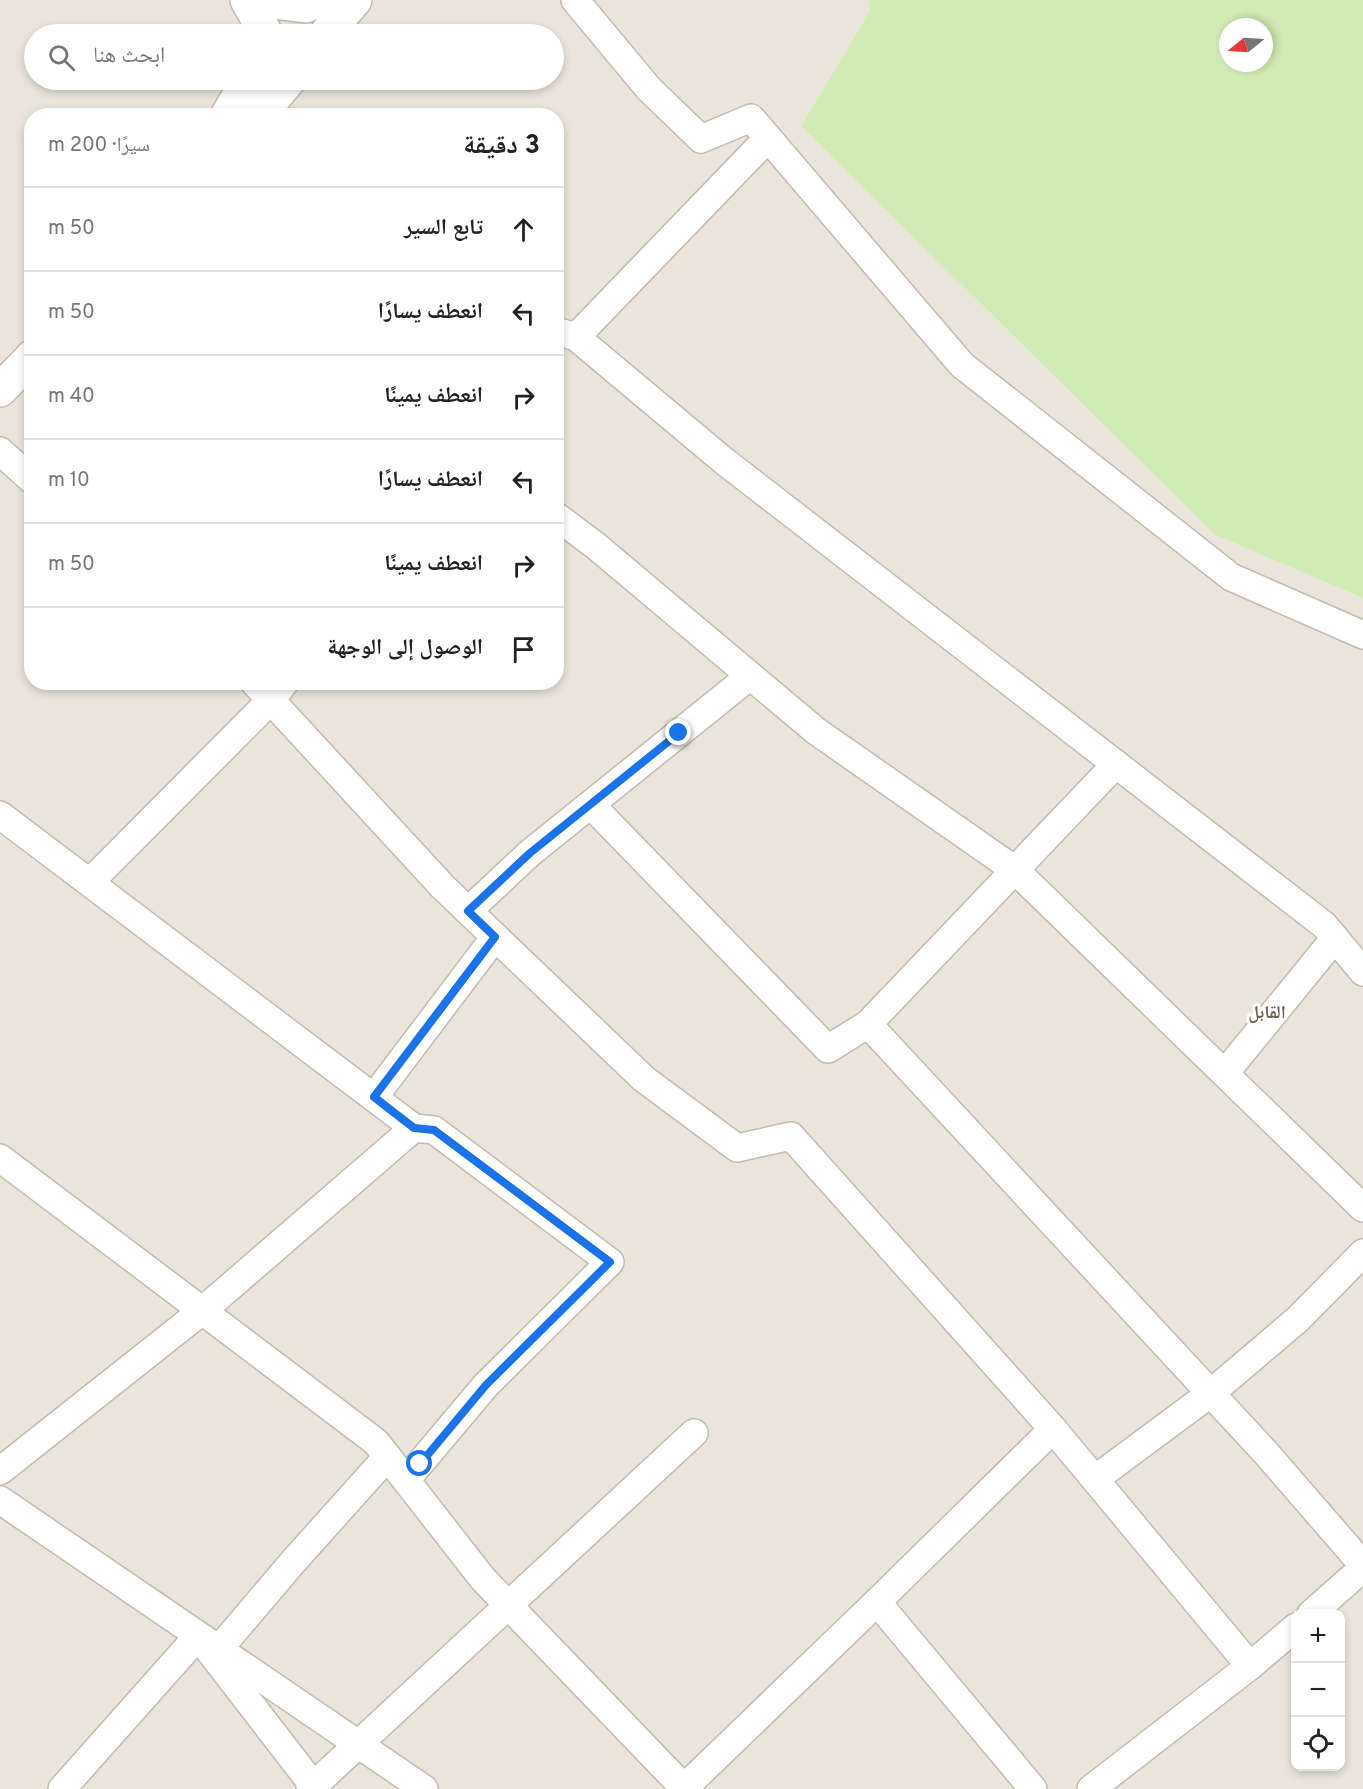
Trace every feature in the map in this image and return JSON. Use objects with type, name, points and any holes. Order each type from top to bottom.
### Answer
[{"type":"street","points":[[247,0],[260,24]]},
{"type":"street","points":[[258,0],[305,6],[319,0]]},
{"type":"street","points":[[335,24],[355,0]]},
{"type":"street","points":[[575,0],[648,89],[701,139],[751,118],[962,365],[1231,576],[1363,635]]},
{"type":"street","points":[[232,108],[242,90]]},
{"type":"street","points":[[269,108],[282,90]]},
{"type":"street","points":[[768,138],[566,334],[724,461],[1323,925],[1363,972]]},
{"type":"street","points":[[0,390],[24,365]]},
{"type":"street","points":[[0,451],[24,473]]},
{"type":"street","points":[[564,522],[596,546],[816,731],[1015,870],[1363,1208]]},
{"type":"street","points":[[468,911],[530,853],[750,676]]},
{"type":"street","points":[[90,882],[268,690]]},
{"type":"street","points":[[272,690],[443,887],[644,1079],[737,1148],[791,1136],[1053,1430],[1250,1666]]},
{"type":"street","points":[[591,805],[828,1049],[868,1024],[1116,764]]},
{"type":"street","points":[[0,815],[414,1128],[434,1130],[610,1262],[486,1385],[406,1480]]},
{"type":"street","points":[[374,1097],[495,937]]},
{"type":"street","points":[[1224,1073],[1335,938]]},
{"type":"street","points":[[868,1024],[1266,1453],[1363,1567],[1317,1609]]},
{"type":"street","points":[[0,1471],[202,1311],[414,1128]]},
{"type":"street","points":[[0,1159],[376,1442],[483,1579],[684,1789],[1053,1430]]},
{"type":"street","points":[[1095,1479],[1211,1393],[1298,1319],[1363,1254]]},
{"type":"street","points":[[209,1642],[313,1788],[694,1433]]},
{"type":"street","points":[[62,1789],[209,1642],[292,1563],[387,1457]]},
{"type":"street","points":[[0,1500],[424,1789]]},
{"type":"street","points":[[877,1602],[1033,1789]]},
{"type":"street","points":[[1091,1789],[1250,1666],[1291,1631]]},
{"type":"shaded area","points":[[0,0],[868,0],[870,11],[801,126],[1215,535],[1363,598],[1363,1789],[0,1789]]},
{"type":"green space","points":[[868,0],[1363,0],[1363,598],[1215,535],[801,126],[870,11]]},
{"type":"district","name":"القابل","points":[[1267,1013]]},
{"type":"route","points":[[420,1464],[486,1385],[610,1262],[434,1130],[414,1128],[374,1097],[495,937],[468,911],[530,853],[679,733]]}]
